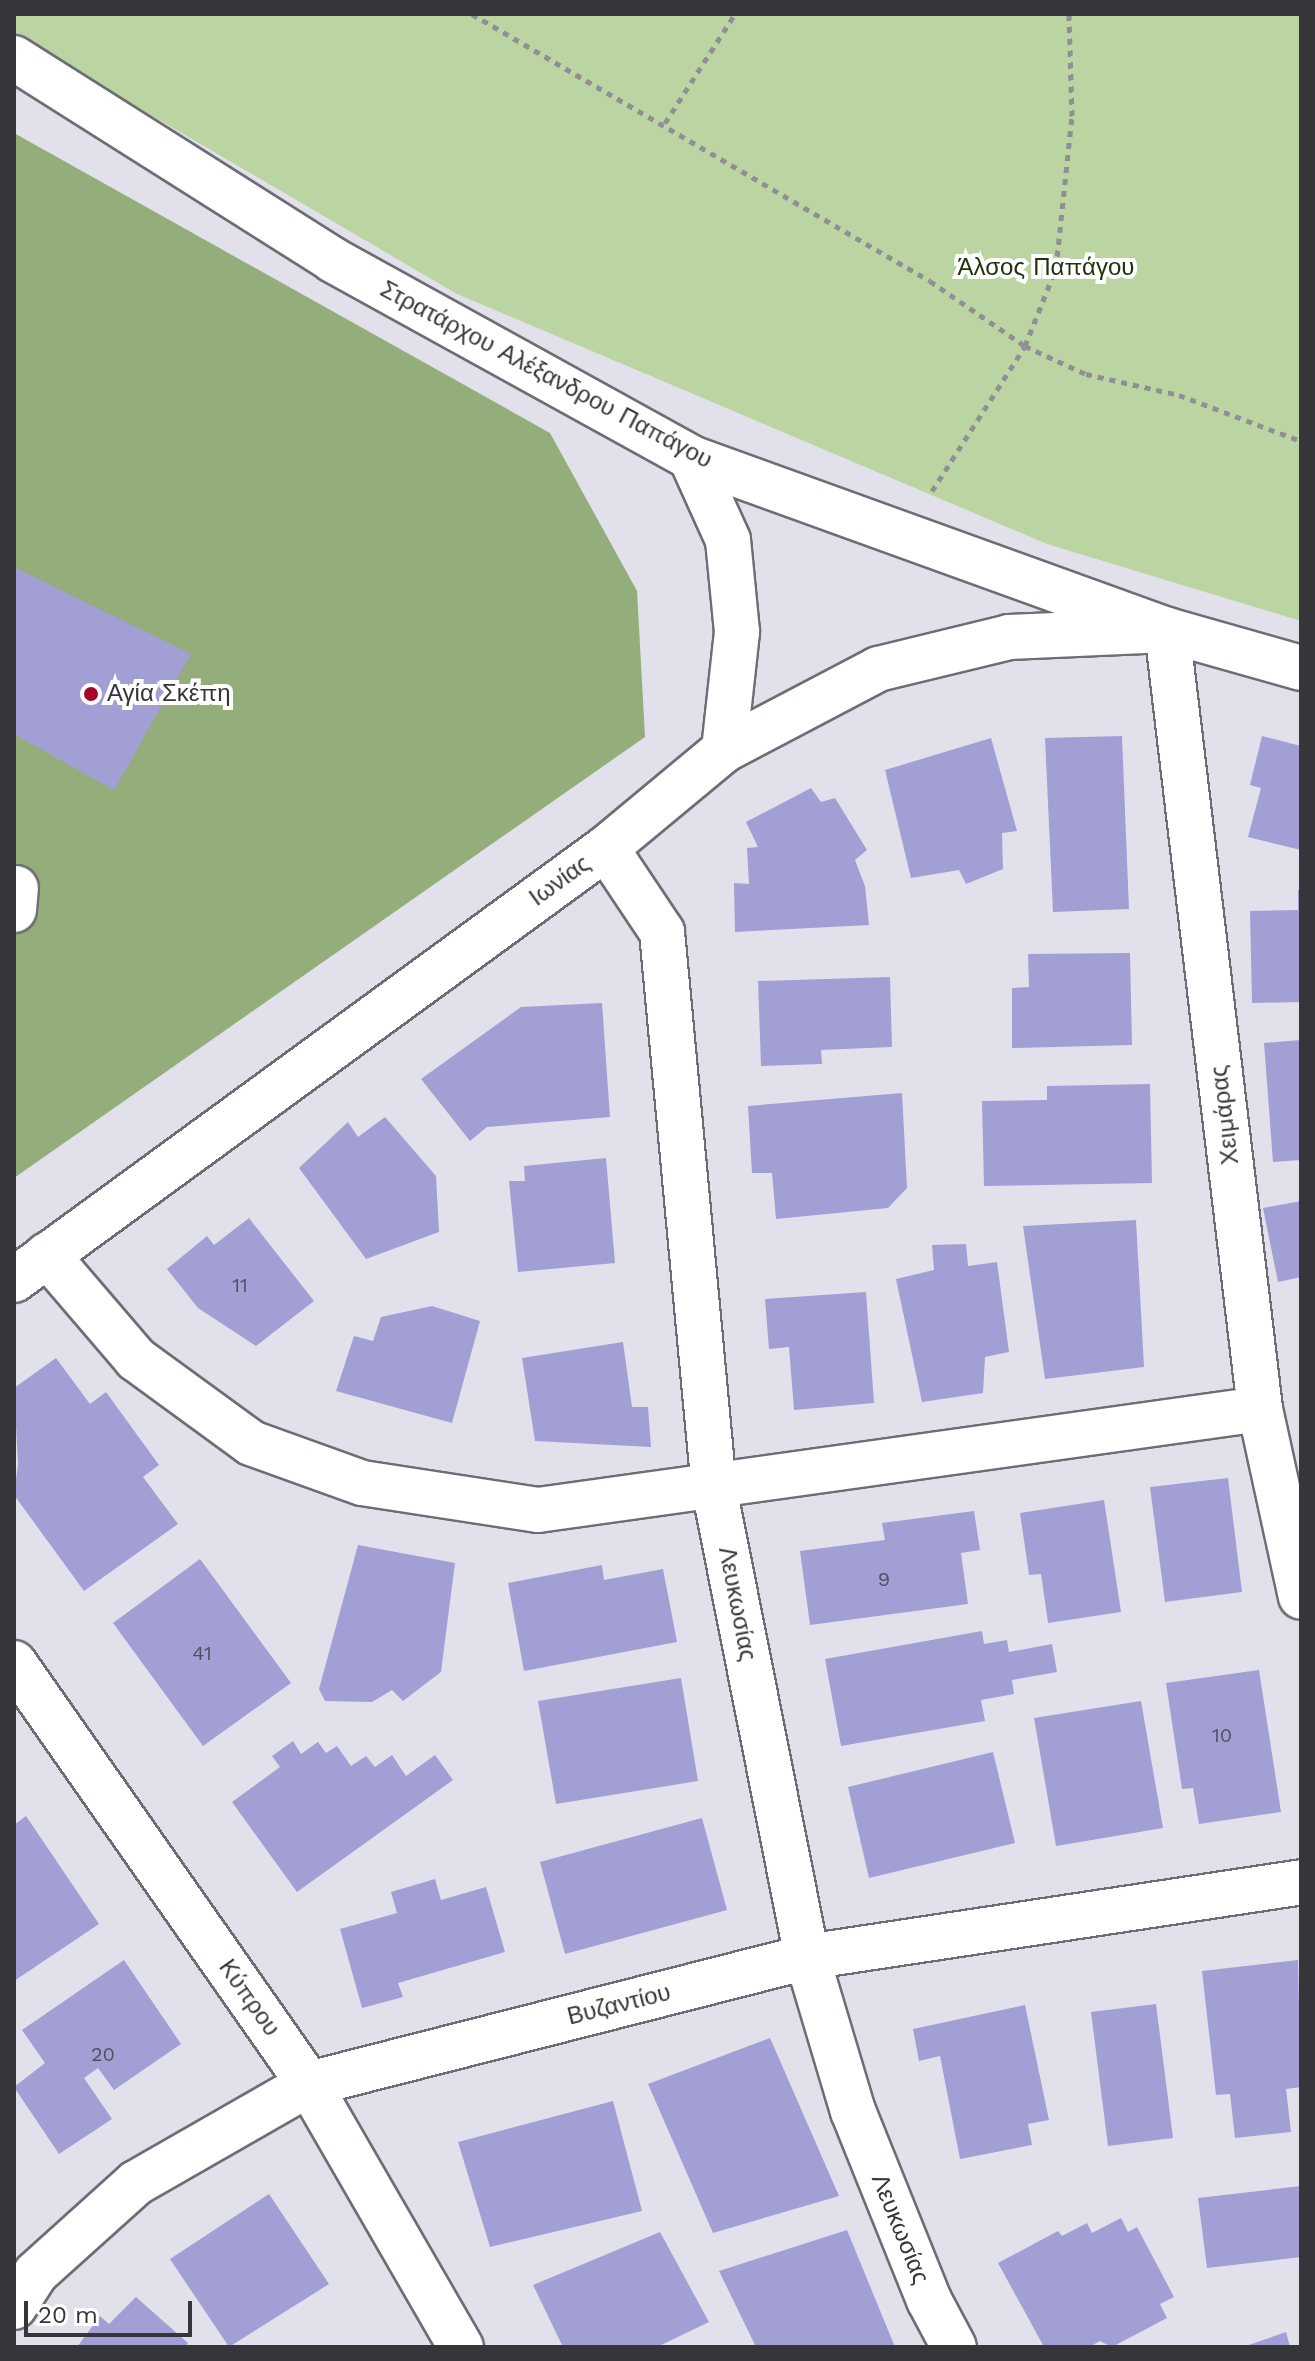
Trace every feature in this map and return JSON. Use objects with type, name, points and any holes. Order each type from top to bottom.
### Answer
[{"type":"street","name":"Στρατάρχου Αλέξανδρου Παπάγου","points":[[14,58],[333,260],[691,458],[1167,630],[1301,668]]},
{"type":"street","points":[[691,458],[728,540],[737,632],[724,750]]},
{"type":"street","name":"Ιωνίας","points":[[30,1267],[606,848],[724,750],[878,669],[1009,637],[1167,630]]},
{"type":"street","name":"Χειμάρας","points":[[1167,630],[1260,1409],[1301,1597]]},
{"type":"street","name":"Λευκωσίας","points":[[606,848],[662,932],[714,1488],[807,1957],[853,2111],[929,2300],[954,2347]]},
{"type":"street","points":[[30,1267],[136,1359],[251,1443],[362,1483],[538,1510],[714,1488],[1260,1409]]},
{"type":"street","name":"Κύπρου","points":[[14,1663],[309,2084],[461,2347]]},
{"type":"street","name":"Βυζαντίου","points":[[14,2307],[36,2273],[136,2183],[309,2084],[807,1957],[1301,1882]]},
{"type":"path","points":[[472,14],[556,67],[665,123],[930,281],[1025,346],[1086,374],[1179,395],[1301,441]]},
{"type":"path","points":[[665,123],[735,14]]},
{"type":"path","points":[[899,533],[943,476],[1025,346],[1056,268],[1072,116],[1069,14]]},
{"type":"green space","name":"Άλσος Παπάγου","points":[[14,14],[1301,14],[1301,621],[1047,544],[457,294],[14,35]]},
{"type":"green space","points":[[14,133],[550,433],[637,591],[645,737],[14,1178]]},
{"type":"building","name":"Αγία Σκέπη","points":[[14,567],[191,654],[114,790],[14,734]]},
{"type":"building","points":[[1122,736],[1129,909],[1053,912],[1045,738]]},
{"type":"building","points":[[1262,736],[1301,746],[1301,850],[1248,837],[1261,788],[1250,785]]},
{"type":"building","points":[[991,738],[1017,831],[1002,833],[1003,869],[966,884],[959,870],[911,878],[885,770]]},
{"type":"building","points":[[811,788],[821,802],[835,798],[867,850],[855,860],[865,886],[869,925],[735,932],[734,883],[749,884],[747,848],[758,847],[746,822]]},
{"type":"building","points":[[1298,890],[1301,890],[1301,1002],[1252,1003],[1250,911],[1298,910]]},
{"type":"building","points":[[1130,953],[1132,1045],[1012,1048],[1012,988],[1029,987],[1028,954]]},
{"type":"building","points":[[890,977],[892,1047],[821,1050],[822,1064],[761,1066],[758,981]]},
{"type":"building","points":[[602,1003],[610,1117],[487,1127],[470,1141],[421,1079],[521,1007]]},
{"type":"building","points":[[1301,1040],[1301,1160],[1273,1162],[1264,1043]]},
{"type":"building","points":[[1150,1084],[1152,1183],[984,1186],[982,1101],[1047,1100],[1047,1086]]},
{"type":"building","points":[[902,1093],[907,1188],[888,1208],[776,1219],[772,1173],[752,1173],[748,1106]]},
{"type":"building","points":[[385,1117],[436,1176],[439,1232],[366,1259],[299,1168],[348,1122],[358,1137]]},
{"type":"building","points":[[606,1158],[615,1263],[518,1272],[509,1181],[525,1181],[524,1166]]},
{"type":"building","points":[[1301,1201],[1301,1277],[1278,1282],[1263,1208]]},
{"type":"building","points":[[249,1218],[314,1301],[256,1346],[198,1308],[167,1269],[207,1236],[214,1245]]},
{"type":"building","points":[[1136,1220],[1144,1367],[1045,1379],[1023,1226]]},
{"type":"building","points":[[966,1244],[968,1266],[997,1262],[1009,1352],[985,1357],[983,1393],[922,1402],[896,1279],[934,1270],[932,1245]]},
{"type":"building","points":[[866,1292],[874,1403],[794,1410],[789,1347],[769,1349],[765,1299]]},
{"type":"building","points":[[432,1306],[480,1321],[452,1423],[336,1391],[354,1336],[373,1341],[381,1317]]},
{"type":"building","points":[[623,1342],[632,1407],[648,1407],[651,1447],[535,1441],[522,1358]]},
{"type":"building","points":[[56,1358],[90,1404],[106,1392],[159,1465],[143,1477],[178,1524],[84,1591],[14,1495],[18,1464],[14,1388]]},
{"type":"building","points":[[1228,1478],[1242,1592],[1165,1602],[1150,1487]]},
{"type":"building","points":[[1104,1500],[1121,1612],[1048,1623],[1041,1574],[1029,1575],[1020,1513]]},
{"type":"building","points":[[974,1511],[980,1550],[961,1553],[968,1604],[810,1625],[800,1551],[885,1540],[882,1523]]},
{"type":"building","points":[[358,1545],[455,1563],[441,1672],[403,1701],[392,1690],[372,1702],[325,1701],[319,1689]]},
{"type":"building","points":[[200,1559],[291,1683],[203,1746],[113,1623]]},
{"type":"building","points":[[602,1565],[604,1580],[663,1569],[677,1642],[524,1671],[508,1583]]},
{"type":"building","points":[[982,1631],[984,1644],[1007,1640],[1009,1652],[1052,1644],[1057,1672],[1012,1680],[1014,1694],[981,1700],[985,1721],[841,1746],[825,1659]]},
{"type":"building","points":[[1259,1670],[1281,1812],[1199,1824],[1193,1788],[1182,1789],[1166,1683]]},
{"type":"building","points":[[681,1678],[698,1781],[556,1804],[538,1701]]},
{"type":"building","points":[[1141,1701],[1163,1828],[1056,1846],[1034,1718]]},
{"type":"building","points":[[293,1741],[301,1754],[318,1742],[326,1753],[337,1746],[351,1766],[366,1756],[375,1767],[392,1755],[406,1776],[435,1755],[453,1780],[297,1892],[232,1802],[280,1767],[272,1756]]},
{"type":"building","points":[[993,1752],[1015,1843],[869,1878],[848,1787]]},
{"type":"building","points":[[26,1816],[99,1924],[14,1981],[14,1825]]},
{"type":"building","points":[[702,1818],[727,1910],[565,1954],[540,1862]]},
{"type":"building","points":[[435,1879],[441,1900],[486,1887],[505,1952],[398,1983],[403,1997],[362,2008],[340,1929],[397,1913],[391,1892]]},
{"type":"building","points":[[124,1960],[181,2044],[114,2090],[98,2068],[84,2078],[112,2119],[59,2154],[14,2087],[45,2063],[22,2030]]},
{"type":"building","points":[[1298,1960],[1301,2087],[1286,2089],[1291,2132],[1235,2138],[1230,2094],[1216,2095],[1202,1971]]},
{"type":"building","points":[[1156,2004],[1173,2138],[1108,2146],[1091,2012]]},
{"type":"building","points":[[1025,2005],[1049,2120],[1028,2124],[1032,2145],[960,2159],[940,2056],[919,2061],[913,2029]]},
{"type":"building","points":[[770,2038],[839,2196],[713,2233],[648,2084]]},
{"type":"building","points":[[613,2101],[642,2211],[490,2247],[458,2142]]},
{"type":"building","points":[[1301,2186],[1301,2257],[1207,2268],[1198,2198]]},
{"type":"building","points":[[269,2194],[329,2284],[229,2347],[170,2259]]},
{"type":"building","points":[[1121,2218],[1128,2232],[1137,2227],[1174,2297],[1160,2304],[1167,2318],[1112,2347],[1100,2341],[1089,2347],[1044,2347],[998,2263],[1058,2231],[1062,2236],[1087,2223],[1092,2233]]},
{"type":"building","points":[[847,2230],[895,2347],[756,2347],[719,2271]]},
{"type":"building","points":[[660,2232],[709,2322],[657,2347],[563,2347],[533,2285]]},
{"type":"building","points":[[136,2297],[188,2343],[186,2347],[77,2347],[100,2316],[109,2324]]},
{"type":"building","points":[[1286,2332],[1290,2347],[1243,2347]]},
{"type":"place","name":"Αγία Σκέπη","points":[[91,694]]}]
